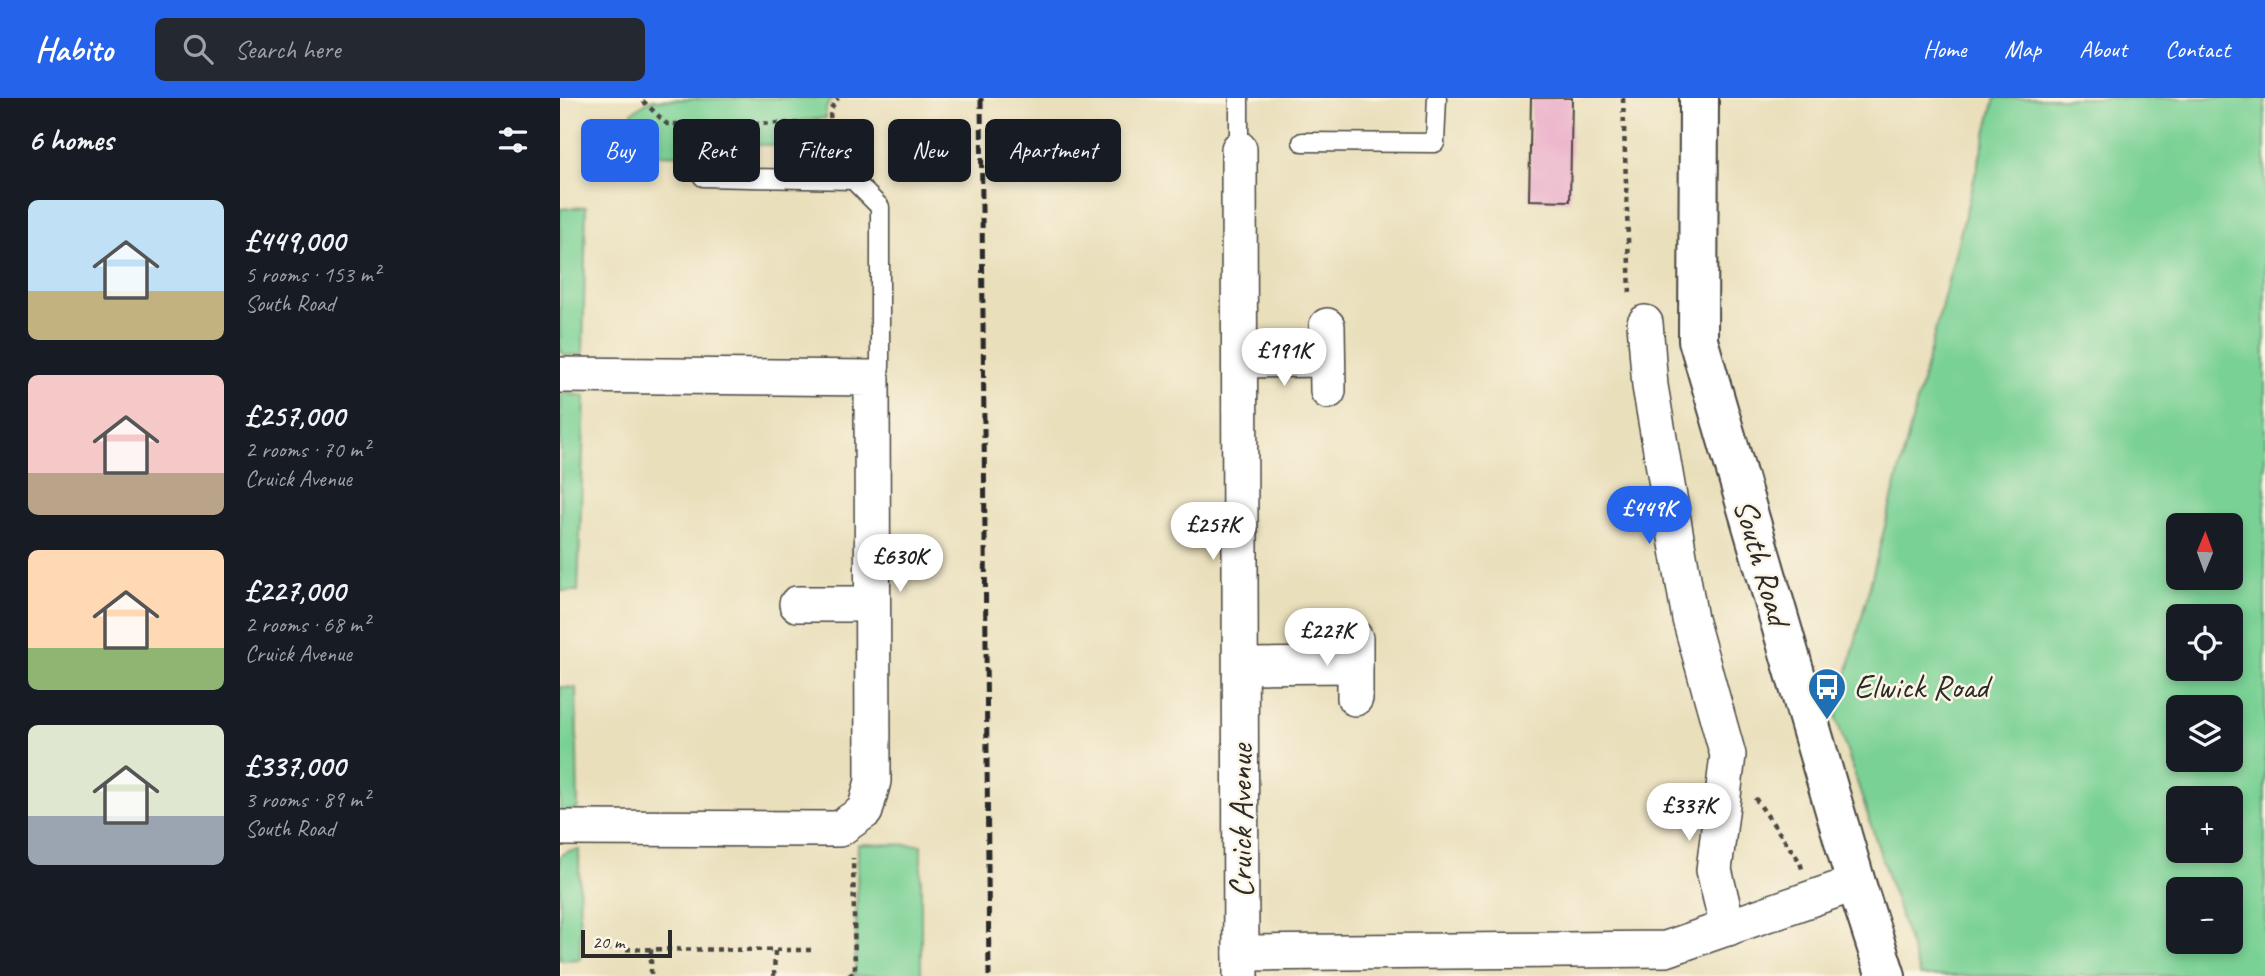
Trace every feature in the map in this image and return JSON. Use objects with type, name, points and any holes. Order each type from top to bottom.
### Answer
[{"type":"main road","name":"South Road","points":[[1699,98],[1698,340],[1856,883],[1886,976]]},
{"type":"street","name":"Cruick Avenue","points":[[1239,149],[1241,964]]},
{"type":"street","points":[[1645,323],[1650,386],[1690,619],[1728,755],[1714,870],[1728,928]]},
{"type":"street","points":[[1240,360],[1327,359]]},
{"type":"street","points":[[560,375],[872,378],[873,781],[865,811],[839,829],[560,828]]},
{"type":"street","points":[[797,604],[872,604]]},
{"type":"street","points":[[1242,666],[1355,667]]},
{"type":"street","points":[[1241,964],[1666,949],[1856,883]]},
{"type":"lane","points":[[1239,98],[1239,149]]},
{"type":"lane","points":[[1302,142],[1435,143],[1437,98]]},
{"type":"lane","points":[[760,178],[853,180],[880,207],[880,367],[872,378]]},
{"type":"path","points":[[831,119],[830,110],[838,98]]},
{"type":"path","points":[[1622,98],[1632,324],[1645,323]]},
{"type":"path","points":[[643,101],[667,124],[774,123]]},
{"type":"path","points":[[849,976],[855,972],[852,846]]},
{"type":"path","points":[[596,949],[811,950]]},
{"type":"path","points":[[651,950],[651,976]]},
{"type":"path","points":[[774,976],[775,950]]},
{"type":"green space","points":[[833,98],[826,108],[826,118],[774,119],[774,145],[760,145],[760,119],[673,119],[673,154],[659,155],[659,119],[632,119],[632,112],[650,100]]},
{"type":"green space","points":[[1995,98],[2265,98],[2265,976],[1920,976],[1836,717]]},
{"type":"green space","points":[[586,207],[583,355],[564,355],[560,348],[560,209]]},
{"type":"green space","points":[[561,393],[585,396],[578,591],[560,591]]},
{"type":"green space","points":[[560,687],[576,688],[578,808],[560,813]]},
{"type":"green space","points":[[858,844],[921,845],[921,976],[850,976],[855,972]]},
{"type":"green space","points":[[579,850],[580,959],[560,960],[560,856]]},
{"type":"building","points":[[1531,98],[1572,98],[1570,201],[1529,200]]},
{"type":"railway","points":[[981,98],[989,976]]},
{"type":"place","name":"Elwick Road","points":[[1827,721]]}]
